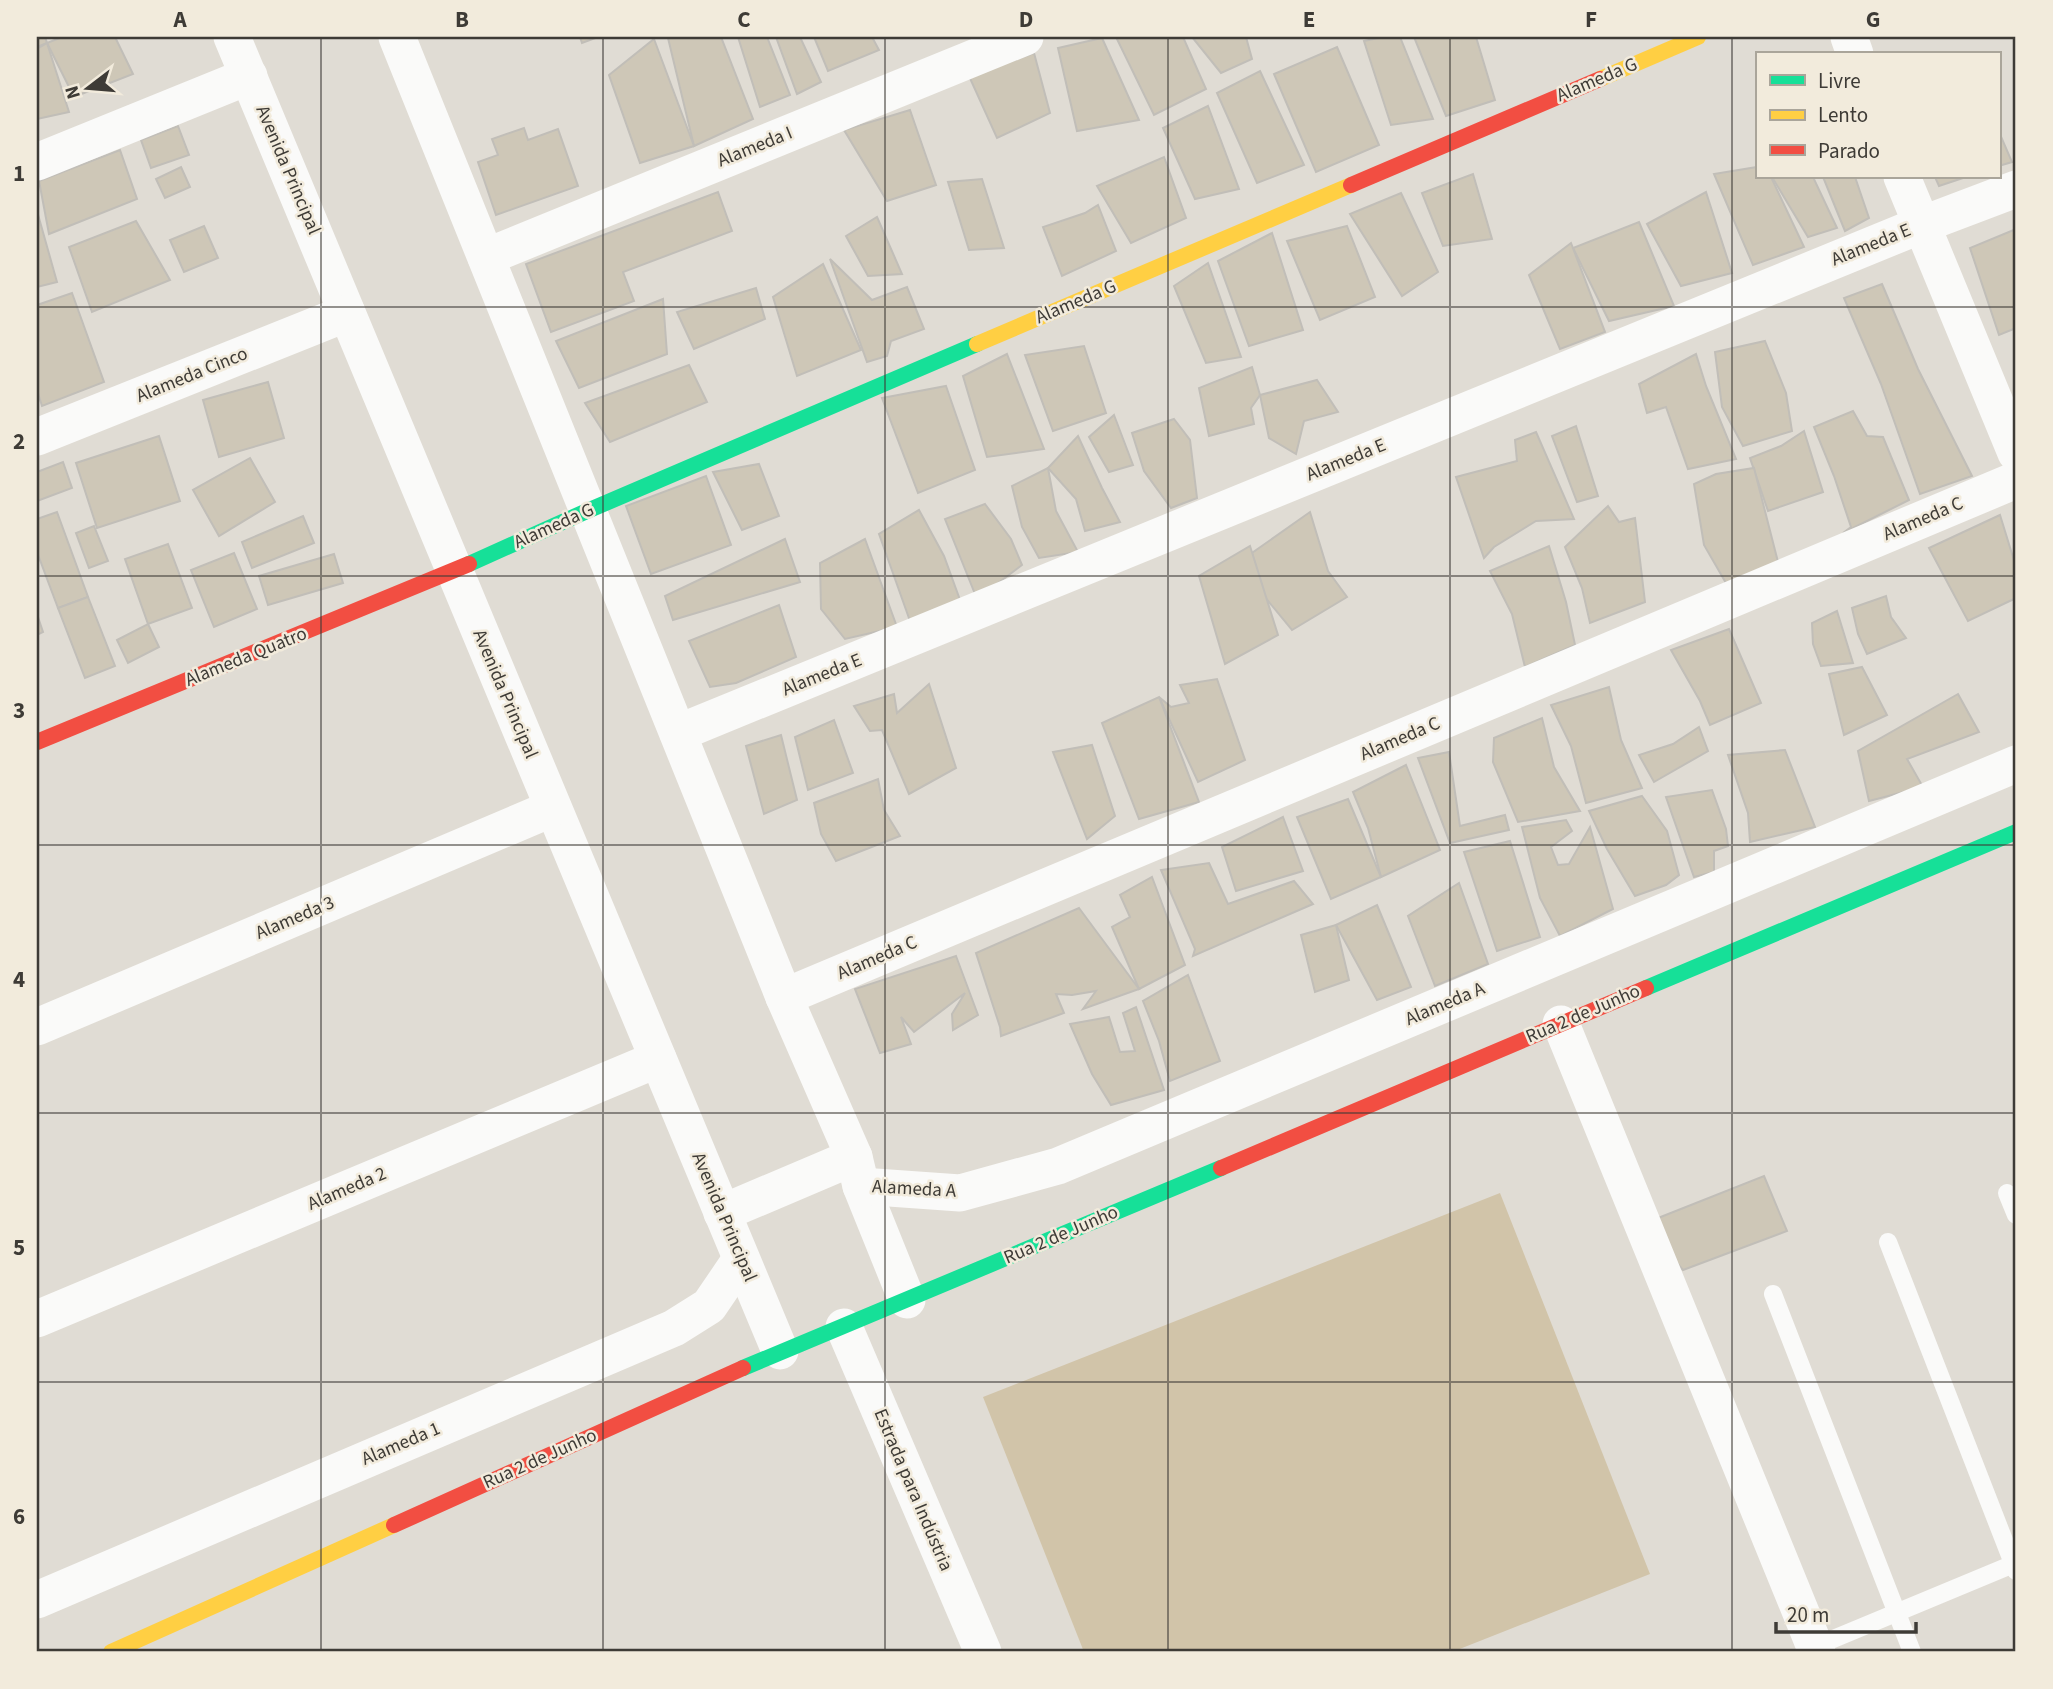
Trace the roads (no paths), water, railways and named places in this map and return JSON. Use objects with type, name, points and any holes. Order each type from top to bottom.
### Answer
[{"type":"street","name":"Avenida Principal","points":[[232,37],[780,1351]]},
{"type":"street","points":[[397,37],[907,1300]]},
{"type":"street","name":"Alameda I","points":[[486,257],[1025,37]]},
{"type":"street","name":"Alameda G","points":[[454,571],[587,510],[1698,37]]},
{"type":"street","points":[[37,162],[249,76]]},
{"type":"street","points":[[1902,178],[2016,453]]},
{"type":"street","name":"Alameda E","points":[[678,733],[1921,225],[2016,189]]},
{"type":"street","name":"Alameda Cinco","points":[[37,437],[347,313]]},
{"type":"street","name":"Alameda C","points":[[784,997],[2016,480]]},
{"type":"street","name":"Alameda Quatro","points":[[37,742],[454,571]]},
{"type":"street","name":"Alameda A","points":[[857,1172],[960,1193],[1058,1166],[2016,764]]},
{"type":"street","name":"Alameda 3","points":[[37,1027],[553,808]]},
{"type":"street","name":"Rua 2 de Junho","points":[[111,1652],[780,1351],[844,1327],[2016,832]]},
{"type":"street","points":[[1561,1024],[1815,1649]]},
{"type":"street","name":"Alameda 2","points":[[37,1319],[658,1059]]},
{"type":"street","points":[[722,1213],[857,1172]]},
{"type":"street","name":"Alameda 1","points":[[37,1600],[674,1328],[709,1306],[741,1259]]},
{"type":"street","name":"Estrada para Indústria","points":[[844,1327],[983,1652]]},
{"type":"lane","points":[[2007,1193],[2016,1215]]},
{"type":"lane","points":[[1815,1649],[1897,1612],[2015,1566],[1888,1242]]},
{"type":"lane","points":[[1773,1294],[1912,1652]]}]
